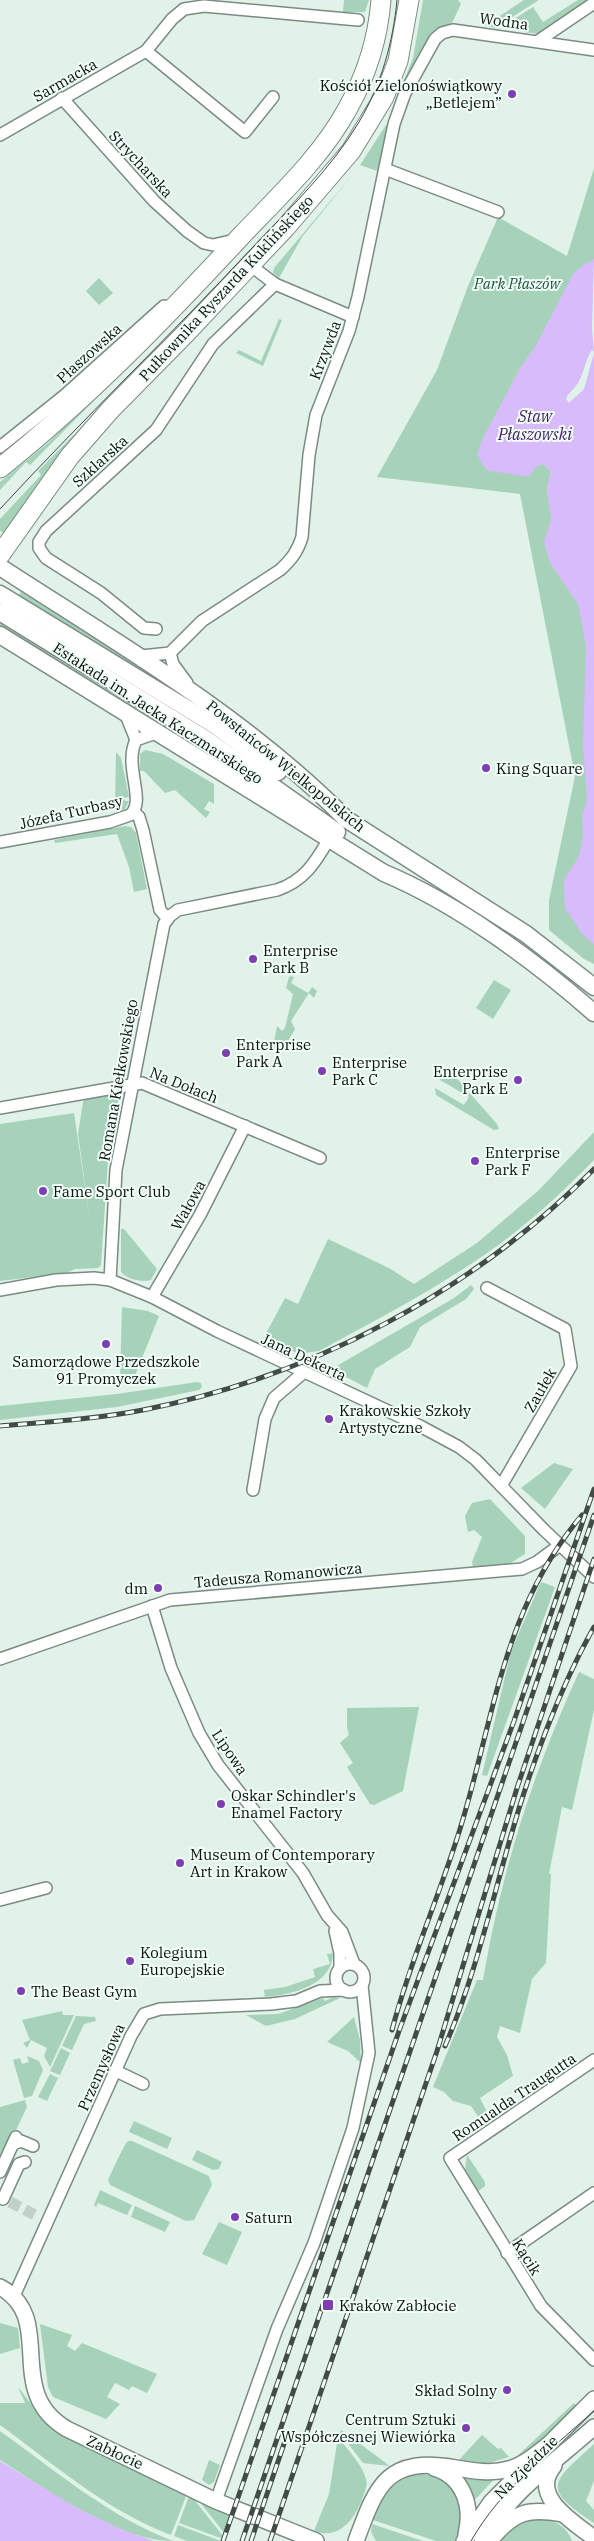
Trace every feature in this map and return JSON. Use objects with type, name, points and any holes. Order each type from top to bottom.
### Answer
[{"type":"main road","name":"Pułkownika Ryszarda Kuklińskiego","points":[[0,468],[77,403],[153,330],[306,166],[330,136],[349,107],[373,49],[381,0]]},
{"type":"main road","name":"Pułkownika Ryszarda Kuklińskiego","points":[[4,549],[70,456],[298,213],[363,134],[384,97],[398,61],[409,0]]},
{"type":"main road","points":[[4,549],[31,586]]},
{"type":"main road","name":"Powstańców Wielkopolskich","points":[[0,567],[194,692],[238,724],[322,795],[346,819],[526,934],[594,986]]},
{"type":"main road","name":"Estakada im. Jacka Kaczmarskiego","points":[[0,594],[199,726],[346,819]]},
{"type":"main road","name":"Estakada im. Jacka Kaczmarskiego","points":[[0,612],[199,726],[413,885]]},
{"type":"main road","name":"Powstańców Wielkopolskich","points":[[0,635],[126,715],[384,873],[413,885],[518,953],[594,1013]]},
{"type":"street","name":"Wodna","points":[[538,40],[594,3]]},
{"type":"street","points":[[273,97],[245,132],[146,51],[172,18],[184,9],[204,6],[358,20]]},
{"type":"street","name":"Krzywda","points":[[170,653],[202,621],[268,579],[295,554],[302,536],[309,455],[314,422],[353,317],[394,124],[405,93],[435,39],[446,31],[466,31]]},
{"type":"street","name":"Wodna","points":[[466,31],[538,40],[594,50]]},
{"type":"street","name":"Sarmacka","points":[[0,136],[62,98],[146,51]]},
{"type":"street","name":"Strycharska","points":[[62,98],[154,201],[187,231],[204,243]]},
{"type":"street","points":[[385,169],[498,212]]},
{"type":"street","points":[[204,277],[209,256],[204,243],[220,245],[242,236]]},
{"type":"street","points":[[250,265],[274,284],[353,317]]},
{"type":"street","name":"Płaszowska","points":[[0,447],[65,395],[169,301],[204,277]]},
{"type":"street","name":"Szklarska","points":[[156,629],[144,628],[95,589],[46,558],[39,548],[40,542],[46,531],[156,430],[213,344],[274,284]]},
{"type":"street","points":[[140,656],[170,653],[176,670],[194,692]]},
{"type":"street","points":[[126,715],[136,740],[156,733]]},
{"type":"street","name":"Józefa Turbasy","points":[[0,842],[127,818],[134,812],[137,796],[130,761],[136,740]]},
{"type":"street","points":[[134,812],[139,817],[143,830],[160,910],[167,918],[183,909],[277,890],[292,884],[310,869],[329,839]]},
{"type":"street","name":"Romana Kiełkowskiego","points":[[110,1280],[116,1170],[162,930],[167,918]]},
{"type":"street","name":"Na Dołach","points":[[0,1108],[132,1084],[145,1084],[320,1158]]},
{"type":"street","name":"Wałowa","points":[[152,1297],[200,1215],[245,1126]]},
{"type":"street","name":"Jana Dekerta","points":[[0,1290],[75,1278],[110,1280],[152,1297],[303,1373],[438,1435],[476,1460],[594,1577]]},
{"type":"street","name":"Zaułek","points":[[487,1288],[565,1329],[571,1366],[501,1486]]},
{"type":"street","points":[[253,1490],[265,1419],[274,1398],[303,1373]]},
{"type":"street","name":"Tadeusza Romanowicza","points":[[0,1659],[152,1606],[181,1598],[522,1569],[536,1562],[560,1545]]},
{"type":"street","name":"Lipowa","points":[[152,1606],[171,1668],[199,1733],[218,1765],[303,1873],[332,1922],[342,1932],[354,1964]]},
{"type":"street","points":[[0,1900],[46,1888]]},
{"type":"street","name":"Lipowa","points":[[332,1922],[339,1948],[338,1971]]},
{"type":"street","points":[[216,2501],[277,2329],[314,2243],[353,2128],[369,2061],[369,2041],[362,1985],[363,1973],[354,1964],[347,1964],[338,1971],[337,1984],[347,1991],[365,2017]]},
{"type":"street","name":"Przemysłowa","points":[[320,1991],[338,1971]]},
{"type":"street","points":[[347,1991],[362,1985]]},
{"type":"street","name":"Przemysłowa","points":[[14,2296],[42,2218],[116,2071],[138,2020],[150,2011],[178,2007],[271,2004],[296,2000],[320,1991],[347,1991]]},
{"type":"street","name":"Romualda Traugutta","points":[[450,2158],[594,2060]]},
{"type":"street","points":[[116,2071],[143,2084]]},
{"type":"street","points":[[0,2172],[15,2140],[33,2146]]},
{"type":"street","name":"Kącik","points":[[450,2158],[541,2306],[594,2360]]},
{"type":"street","points":[[4,2199],[19,2164],[25,2162]]},
{"type":"street","points":[[507,2253],[594,2193]]},
{"type":"street","points":[[0,2288],[14,2296]]},
{"type":"street","name":"Zabłocie","points":[[14,2296],[24,2308],[27,2320],[35,2392],[42,2408],[52,2420],[216,2501],[316,2541]]},
{"type":"street","name":"Na Zjeździe","points":[[465,2540],[491,2502],[594,2399]]},
{"type":"street","name":"Na Zjeździe","points":[[482,2541],[500,2515],[521,2491],[594,2427]]},
{"type":"street","points":[[356,2541],[380,2486],[394,2473],[412,2466],[427,2464],[470,2470],[502,2471],[524,2463],[548,2445]]},
{"type":"street","points":[[561,2457],[548,2474],[547,2484],[550,2497],[562,2514],[594,2540]]},
{"type":"street","points":[[412,2466],[446,2473],[459,2485],[464,2492],[469,2510],[465,2540]]},
{"type":"street","points":[[490,2541],[509,2520],[524,2513],[541,2510],[562,2514]]},
{"type":"green space","points":[[344,0],[369,0],[365,12],[343,12]]},
{"type":"green space","points":[[400,0],[402,0],[396,39],[385,75],[369,109],[387,63]]},
{"type":"green space","points":[[423,0],[458,0],[461,4],[451,25],[439,29],[391,120],[390,116],[413,58]]},
{"type":"green space","points":[[524,0],[539,0],[495,28],[482,24],[498,17]]},
{"type":"green space","points":[[578,0],[593,0],[541,34],[524,32],[525,24],[516,22],[514,19],[533,7],[543,22]]},
{"type":"green space","points":[[371,76],[177,317],[30,465],[26,462],[0,490],[0,482],[48,443],[128,364]]},
{"type":"green space","points":[[369,109],[362,122],[339,156],[327,172],[309,192],[351,138]]},
{"type":"green space","points":[[386,125],[389,126],[377,171],[360,165]]},
{"type":"green space","name":"Park Płaszów","points":[[594,168],[594,261],[543,464],[551,471],[547,489],[552,519],[554,568],[594,608],[594,964],[584,959],[549,930],[549,900],[575,776],[520,494],[377,477],[437,370],[468,286],[498,217],[567,256]]},
{"type":"green space","points":[[355,172],[302,237],[279,278],[273,273],[274,268]]},
{"type":"green space","points":[[309,192],[217,291],[91,421],[53,468],[6,534],[0,531],[0,519],[41,475],[38,471]]},
{"type":"green space","points":[[99,278],[113,293],[99,305],[86,291]]},
{"type":"green space","points":[[279,319],[282,320],[263,366],[236,353],[239,350],[261,361]]},
{"type":"green space","points":[[21,592],[116,652],[151,670],[212,717],[151,676],[19,595]]},
{"type":"green space","points":[[0,623],[191,738],[251,780],[0,626]]},
{"type":"green space","points":[[145,750],[163,754],[214,784],[214,804],[209,801],[204,809],[210,812],[206,818],[175,790],[165,793],[144,771],[140,771],[140,754]]},
{"type":"green space","points":[[116,752],[121,758],[129,797],[124,798],[125,801],[129,801],[125,809],[120,811],[115,806]]},
{"type":"green space","points":[[125,826],[131,827],[136,833],[147,889],[134,892],[129,867],[117,834],[55,843],[54,840]]},
{"type":"green space","points":[[291,976],[294,977],[291,983],[308,993],[312,987],[317,991],[314,998],[309,993],[291,1021],[295,1029],[282,1051],[278,1053],[273,1047],[277,1026],[282,1031],[285,1028],[293,994],[286,988]]},
{"type":"green space","points":[[494,980],[511,990],[493,1019],[476,1008]]},
{"type":"green space","points":[[444,1071],[452,1073],[497,1124],[499,1129],[494,1130],[436,1095],[435,1088],[464,1105],[469,1097],[440,1080],[440,1074]]},
{"type":"green space","name":"Fame Sport Club","points":[[116,1093],[119,1100],[108,1160],[101,1265],[98,1268],[75,1269],[66,1273],[0,1281],[0,1124],[74,1113],[90,1221],[78,1134],[83,1102],[85,1099]]},
{"type":"green space","points":[[594,1132],[594,1160],[582,1173],[516,1232],[446,1280],[319,1351],[299,1354],[263,1339],[285,1298],[298,1304],[328,1239],[389,1268],[414,1284],[477,1243],[539,1190]]},
{"type":"green space","points":[[121,1229],[124,1229],[157,1269],[151,1280],[135,1280],[121,1272]]},
{"type":"green space","points":[[471,1285],[474,1289],[466,1299],[420,1327],[410,1347],[375,1369],[367,1388],[335,1371],[335,1367],[454,1298]]},
{"type":"green space","points":[[122,1307],[148,1311],[159,1316],[134,1378],[120,1379]]},
{"type":"green space","points":[[197,1382],[201,1383],[202,1387],[199,1390],[117,1407],[0,1420],[0,1406],[117,1394]]},
{"type":"green space","points":[[554,1463],[573,1469],[545,1509],[521,1488]]},
{"type":"green space","points":[[490,1499],[525,1536],[525,1554],[509,1564],[473,1568],[472,1562],[482,1537],[474,1530],[468,1532],[465,1516],[472,1503]]},
{"type":"green space","points":[[541,1582],[555,1587],[487,1776],[482,1775],[511,1651]]},
{"type":"green space","points":[[579,1672],[594,1679],[594,1710],[572,1810],[562,1807],[549,1874],[551,1874],[546,1963],[532,1979],[520,2033],[500,2026],[497,2037],[507,2055],[513,2076],[480,2098],[490,2118],[482,2122],[471,2106],[453,2101],[444,2092],[433,2087],[477,1980],[483,1980],[499,1900],[520,1823],[547,1748]]},
{"type":"green space","points":[[419,1707],[403,1791],[374,1805],[370,1804],[347,1767],[353,1763],[340,1743],[349,1735],[347,1708]]},
{"type":"green space","points":[[333,1953],[331,1964],[326,1973],[309,1986],[287,1994],[265,1997],[264,1990],[285,1987],[315,1977],[313,1969],[330,1964],[327,1954]]},
{"type":"green space","points":[[333,1997],[340,1998],[295,2019],[266,2026],[246,2015],[278,2014],[323,1998],[325,2001]]},
{"type":"green space","points":[[62,2011],[63,2015],[74,2015],[50,2067],[44,2056],[47,2048],[31,2040],[27,2048],[23,2043],[30,2040],[22,2020]]},
{"type":"green space","points":[[76,2016],[95,2017],[96,2021],[84,2024],[72,2050],[62,2046]]},
{"type":"green space","points":[[354,2017],[360,2040],[361,2063],[348,2051],[327,2042]]},
{"type":"green space","points":[[61,2048],[70,2053],[60,2075],[50,2071]]},
{"type":"green space","points":[[27,2056],[39,2061],[43,2070],[32,2096],[24,2098],[13,2060],[20,2058],[22,2064],[29,2062]]},
{"type":"green space","points":[[50,2074],[58,2078],[47,2101],[38,2097]]},
{"type":"green space","points":[[25,2100],[27,2107],[0,2164],[0,2107]]},
{"type":"green space","points":[[134,2121],[172,2138],[167,2149],[129,2132]]},
{"type":"green space","points":[[128,2141],[132,2141],[209,2176],[212,2185],[194,2220],[186,2221],[110,2185],[108,2180]]},
{"type":"green space","points":[[197,2150],[222,2162],[219,2169],[213,2170],[192,2160]]},
{"type":"green space","points":[[467,2155],[485,2182],[485,2186],[477,2192],[465,2169]]},
{"type":"green space","points":[[100,2190],[132,2205],[127,2215],[98,2203],[96,2207],[94,2205]]},
{"type":"green space","points":[[135,2206],[170,2222],[165,2232],[131,2217]]},
{"type":"green space","points":[[219,2222],[242,2232],[227,2265],[202,2254]]},
{"type":"green space","points":[[0,2323],[18,2328],[20,2348],[0,2354]]},
{"type":"green space","points":[[40,2324],[72,2335],[67,2346],[75,2351],[82,2343],[157,2374],[147,2393],[132,2386],[129,2390],[115,2383],[107,2397],[120,2404],[106,2419],[53,2397],[48,2387]]},
{"type":"green space","points":[[18,2387],[46,2423],[60,2434],[187,2494],[171,2535],[148,2525],[103,2500],[0,2425],[0,2403],[25,2403]]},
{"type":"green space","points":[[574,2403],[578,2407],[536,2448],[514,2459]]},
{"type":"green space","points":[[341,2430],[389,2466],[363,2463],[340,2433]]},
{"type":"green space","points":[[0,2431],[104,2506],[149,2531],[173,2541],[152,2539],[106,2523],[39,2485],[0,2460]]},
{"type":"green space","points":[[482,2435],[498,2449],[501,2448],[509,2457],[489,2463],[489,2466],[458,2461]]},
{"type":"green space","points":[[338,2437],[364,2473],[366,2486],[360,2505],[346,2525],[332,2533],[323,2533],[314,2531],[329,2494]]},
{"type":"green space","points":[[594,2444],[594,2481],[586,2501],[594,2510],[594,2523],[565,2501],[559,2492],[558,2484],[561,2476],[569,2467]]},
{"type":"green space","points":[[209,2460],[220,2465],[214,2482],[209,2485],[202,2480]]},
{"type":"green space","points":[[452,2470],[498,2475],[471,2504]]},
{"type":"green space","points":[[421,2474],[434,2476],[444,2481],[452,2488],[457,2497],[460,2517],[455,2541],[436,2541],[373,2520],[380,2503],[396,2483]]},
{"type":"green space","points":[[189,2496],[193,2498],[226,2540],[179,2523]]},
{"type":"green space","points":[[199,2501],[232,2515],[225,2534]]},
{"type":"green space","points":[[529,2519],[543,2519],[555,2522],[565,2529],[572,2541],[501,2541],[512,2529]]},
{"type":"green space","points":[[372,2524],[423,2541],[376,2541],[371,2532]]},
{"type":"green space","points":[[178,2525],[221,2541],[187,2541],[174,2536]]},
{"type":"water","name":"Staw Płaszowski","points":[[594,259],[592,328],[594,352],[592,350],[578,383],[566,399],[569,403],[584,389],[594,353],[594,944],[582,934],[565,908],[564,880],[579,856],[583,836],[582,816],[587,800],[583,745],[586,647],[578,604],[550,563],[544,542],[551,519],[547,489],[551,471],[543,464],[537,466],[528,477],[486,470],[477,454],[484,436],[520,368],[535,347],[573,274],[583,265]]},
{"type":"water","points":[[0,2461],[77,2508],[123,2530],[154,2541],[0,2541]]},
{"type":"tunnel","points":[[10,2202],[37,2216]]},
{"type":"tram line","points":[[0,509],[281,218],[336,156],[367,108],[380,78],[389,48],[397,0]]},
{"type":"tram line","points":[[471,2541],[483,2522],[511,2488],[543,2456],[594,2411]]},
{"type":"railway","points":[[0,1426],[90,1418],[143,1410],[206,1395],[268,1375],[328,1351],[386,1323],[443,1290],[496,1254],[547,1213],[594,1169]]},
{"type":"railway","points":[[223,2541],[399,2031],[514,1721],[594,1489]]},
{"type":"railway","points":[[392,2030],[407,1979],[460,1829],[504,1665],[517,1626],[534,1588],[555,1551],[582,1515]]},
{"type":"railway","points":[[242,2541],[594,1515]]},
{"type":"railway","points":[[270,2541],[437,2051],[517,1788],[594,1559]]},
{"type":"railway","points":[[445,2046],[473,1970],[518,1813],[536,1758],[557,1703],[594,1627]]},
{"type":"railway","points":[[251,2541],[287,2435]]},
{"type":"place","name":"Kościół Zielonoświątkowy „Betlejem”","points":[[512,94]]},
{"type":"place","name":"King Square","points":[[486,768]]},
{"type":"place","name":"Enterprise Park B","points":[[253,959]]},
{"type":"place","name":"Enterprise Park A","points":[[226,1053]]},
{"type":"place","name":"Enterprise Park C","points":[[322,1071]]},
{"type":"place","name":"Enterprise Park E","points":[[518,1080]]},
{"type":"place","name":"Enterprise Park F","points":[[475,1161]]},
{"type":"place","name":"Fame Sport Club","points":[[43,1191]]},
{"type":"place","name":"Samorządowe Przedszkole 91 Promyczek","points":[[106,1344]]},
{"type":"place","name":"Krakowskie Szkoły Artystyczne","points":[[329,1419]]},
{"type":"place","name":"dm","points":[[158,1588]]},
{"type":"place","name":"Oskar Schindler's Enamel Factory","points":[[221,1804]]},
{"type":"place","name":"Museum of Contemporary Art in Krakow","points":[[180,1863]]},
{"type":"place","name":"Kolegium Europejskie","points":[[130,1961]]},
{"type":"place","name":"The Beast Gym","points":[[21,1991]]},
{"type":"place","name":"Saturn","points":[[235,2217]]},
{"type":"place","name":"Kraków Zabłocie","points":[[328,2305]]},
{"type":"place","name":"Skład Solny","points":[[507,2390]]},
{"type":"place","name":"Centrum Sztuki Współczesnej Wiewiórka","points":[[466,2428]]}]
